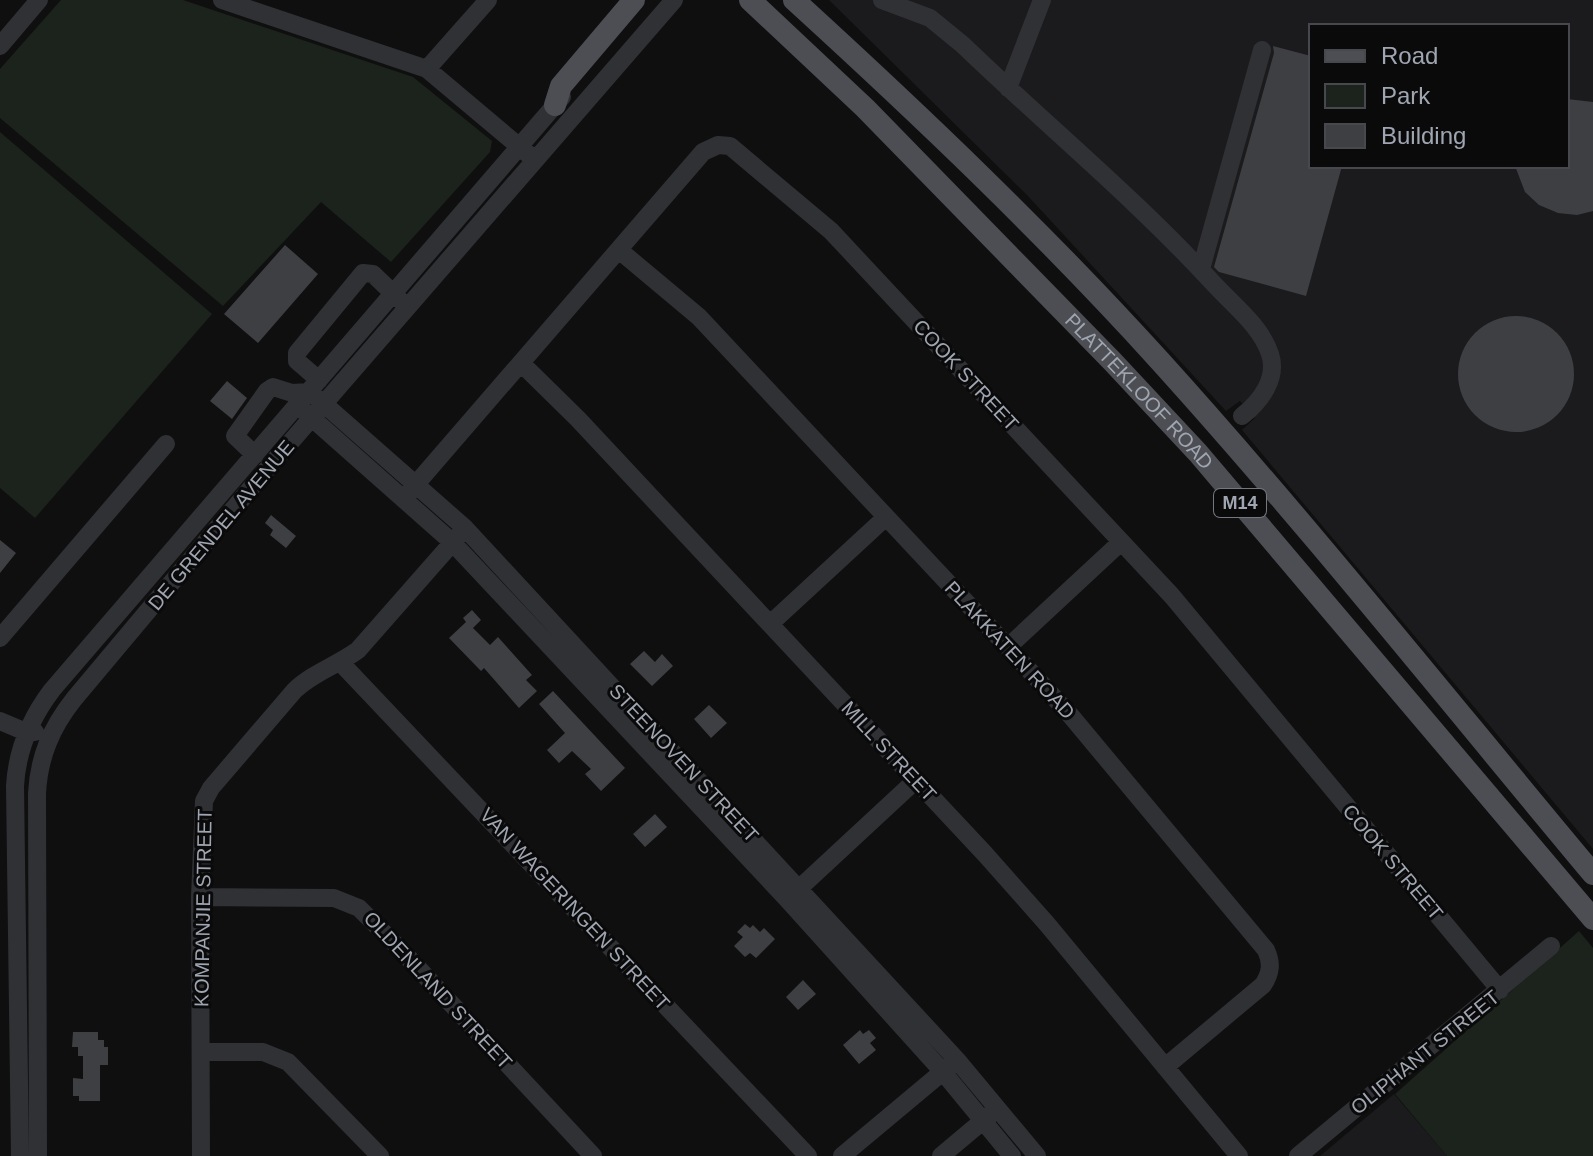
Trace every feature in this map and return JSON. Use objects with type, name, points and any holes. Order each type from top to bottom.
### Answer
[{"type":"main road","points":[[555,105],[561,86],[634,0]]},
{"type":"main road","name":"PLATTEKLOOF ROAD","points":[[750,0],[865,108],[1198,453],[1593,919]]},
{"type":"main road","name":"PLATTEKLOOF ROAD","points":[[794,0],[882,80],[1086,281],[1150,351],[1266,482],[1593,874]]},
{"type":"street","points":[[0,46],[39,0]]},
{"type":"street","points":[[222,0],[427,69],[534,159]]},
{"type":"street","points":[[427,69],[488,0]]},
{"type":"street","name":"DE GRENDEL AVENUE","points":[[38,1156],[38,773],[49,738],[59,720],[394,292],[645,0]]},
{"type":"street","name":"DE GRENDEL AVENUE","points":[[20,1156],[14,823],[15,778],[26,732],[52,690],[255,455],[309,399],[406,308],[674,0]]},
{"type":"street","points":[[882,0],[930,18],[963,45],[1187,252],[1262,336],[1271,356],[1272,375],[1264,393],[1242,416]]},
{"type":"street","points":[[1008,88],[1042,0]]},
{"type":"street","points":[[1201,269],[1262,50]]},
{"type":"street","name":"COOK STREET","points":[[410,491],[703,152],[718,145],[736,149],[831,231],[1172,596],[1500,990]]},
{"type":"street","name":"PLAKKATEN ROAD","points":[[619,250],[699,317],[1008,647],[1081,727],[1266,950],[1270,958],[1270,971],[1263,985],[1165,1067]]},
{"type":"street","name":"STEENOVEN STREET","points":[[394,292],[370,272],[361,275],[297,353],[309,399],[458,535],[794,894],[990,1114],[1037,1156]]},
{"type":"street","points":[[394,292],[406,308]]},
{"type":"street","name":"MILL STREET","points":[[521,363],[578,419],[1047,924],[1239,1156]]},
{"type":"street","points":[[255,455],[235,436],[271,388],[309,399]]},
{"type":"street","points":[[0,638],[166,444]]},
{"type":"street","points":[[770,624],[886,517]]},
{"type":"street","name":"KOMPANJIE STREET","points":[[201,1156],[202,810],[211,788],[299,685],[341,663],[358,650],[458,535]]},
{"type":"street","points":[[1008,647],[1121,542]]},
{"type":"street","name":"VAN WAGERINGEN STREET","points":[[341,663],[808,1156]]},
{"type":"street","points":[[0,721],[26,732],[45,730],[59,720]]},
{"type":"street","points":[[26,732],[37,748],[38,773]]},
{"type":"street","points":[[794,894],[916,780]]},
{"type":"street","name":"OLDENLAND STREET","points":[[200,897],[334,898],[359,908],[593,1156]]},
{"type":"street","name":"OLIPHANT STREET","points":[[1298,1156],[1551,946]]},
{"type":"street","points":[[201,1052],[263,1052],[288,1062],[380,1156]]},
{"type":"street","points":[[842,1156],[950,1066]]},
{"type":"street","points":[[941,1156],[990,1114]]},
{"type":"street","name":"STEENOVEN STREET","points":[[990,1114],[1012,1156]]},
{"type":"shaded area","points":[[829,0],[1593,0],[1593,849],[1242,430],[1255,418],[1240,401],[1226,411],[1027,195]]},
{"type":"shaded area","points":[[1394,1094],[1447,1156],[1320,1156]]},
{"type":"green space","points":[[61,0],[183,0],[413,77],[492,141],[490,152],[391,262],[321,202],[223,306],[0,118],[0,69]]},
{"type":"green space","points":[[0,132],[212,314],[35,518],[0,488]]},
{"type":"green space","points":[[1579,931],[1593,948],[1593,1156],[1447,1156],[1395,1094]]},
{"type":"building","points":[[1273,46],[1309,55],[1309,168],[1341,168],[1306,296],[1219,272],[1214,267],[1274,53]]},
{"type":"building","points":[[1569,99],[1593,102],[1593,211],[1577,215],[1558,213],[1539,205],[1525,192],[1516,168],[1569,168]]},
{"type":"building","points":[[285,245],[318,274],[258,343],[224,314]]},
{"type":"building","points":[[1516,316],[1538,320],[1557,333],[1570,352],[1574,374],[1570,396],[1557,415],[1538,428],[1516,432],[1494,428],[1475,415],[1462,396],[1458,374],[1462,352],[1475,333],[1494,320]]},
{"type":"building","points":[[227,381],[247,398],[232,419],[210,401]]},
{"type":"building","points":[[271,515],[296,536],[286,548],[270,535],[273,530],[265,523]]},
{"type":"building","points":[[0,540],[16,553],[0,573]]},
{"type":"building","points":[[472,610],[481,620],[473,628],[490,645],[498,637],[532,675],[526,680],[537,691],[519,708],[484,668],[481,671],[449,638],[466,622],[463,618]]},
{"type":"building","points":[[644,651],[655,662],[662,654],[673,666],[652,686],[630,664]]},
{"type":"building","points":[[553,691],[625,768],[601,791],[585,774],[591,769],[572,751],[559,763],[547,750],[565,733],[539,704]]},
{"type":"building","points":[[709,705],[727,723],[711,738],[694,719]]},
{"type":"building","points":[[655,814],[667,827],[645,847],[633,834]]},
{"type":"building","points":[[745,924],[750,928],[753,925],[760,932],[764,928],[775,939],[756,958],[750,953],[745,957],[734,946],[743,937],[737,932]]},
{"type":"building","points":[[803,980],[816,994],[798,1010],[786,997]]},
{"type":"building","points":[[860,1030],[863,1034],[869,1030],[876,1038],[870,1043],[876,1050],[859,1064],[843,1045]]},
{"type":"building","points":[[73,1032],[98,1032],[98,1040],[104,1040],[104,1047],[108,1047],[108,1065],[100,1065],[100,1101],[79,1101],[79,1096],[73,1096],[73,1078],[83,1079],[83,1056],[78,1056],[78,1047],[72,1047]]}]
